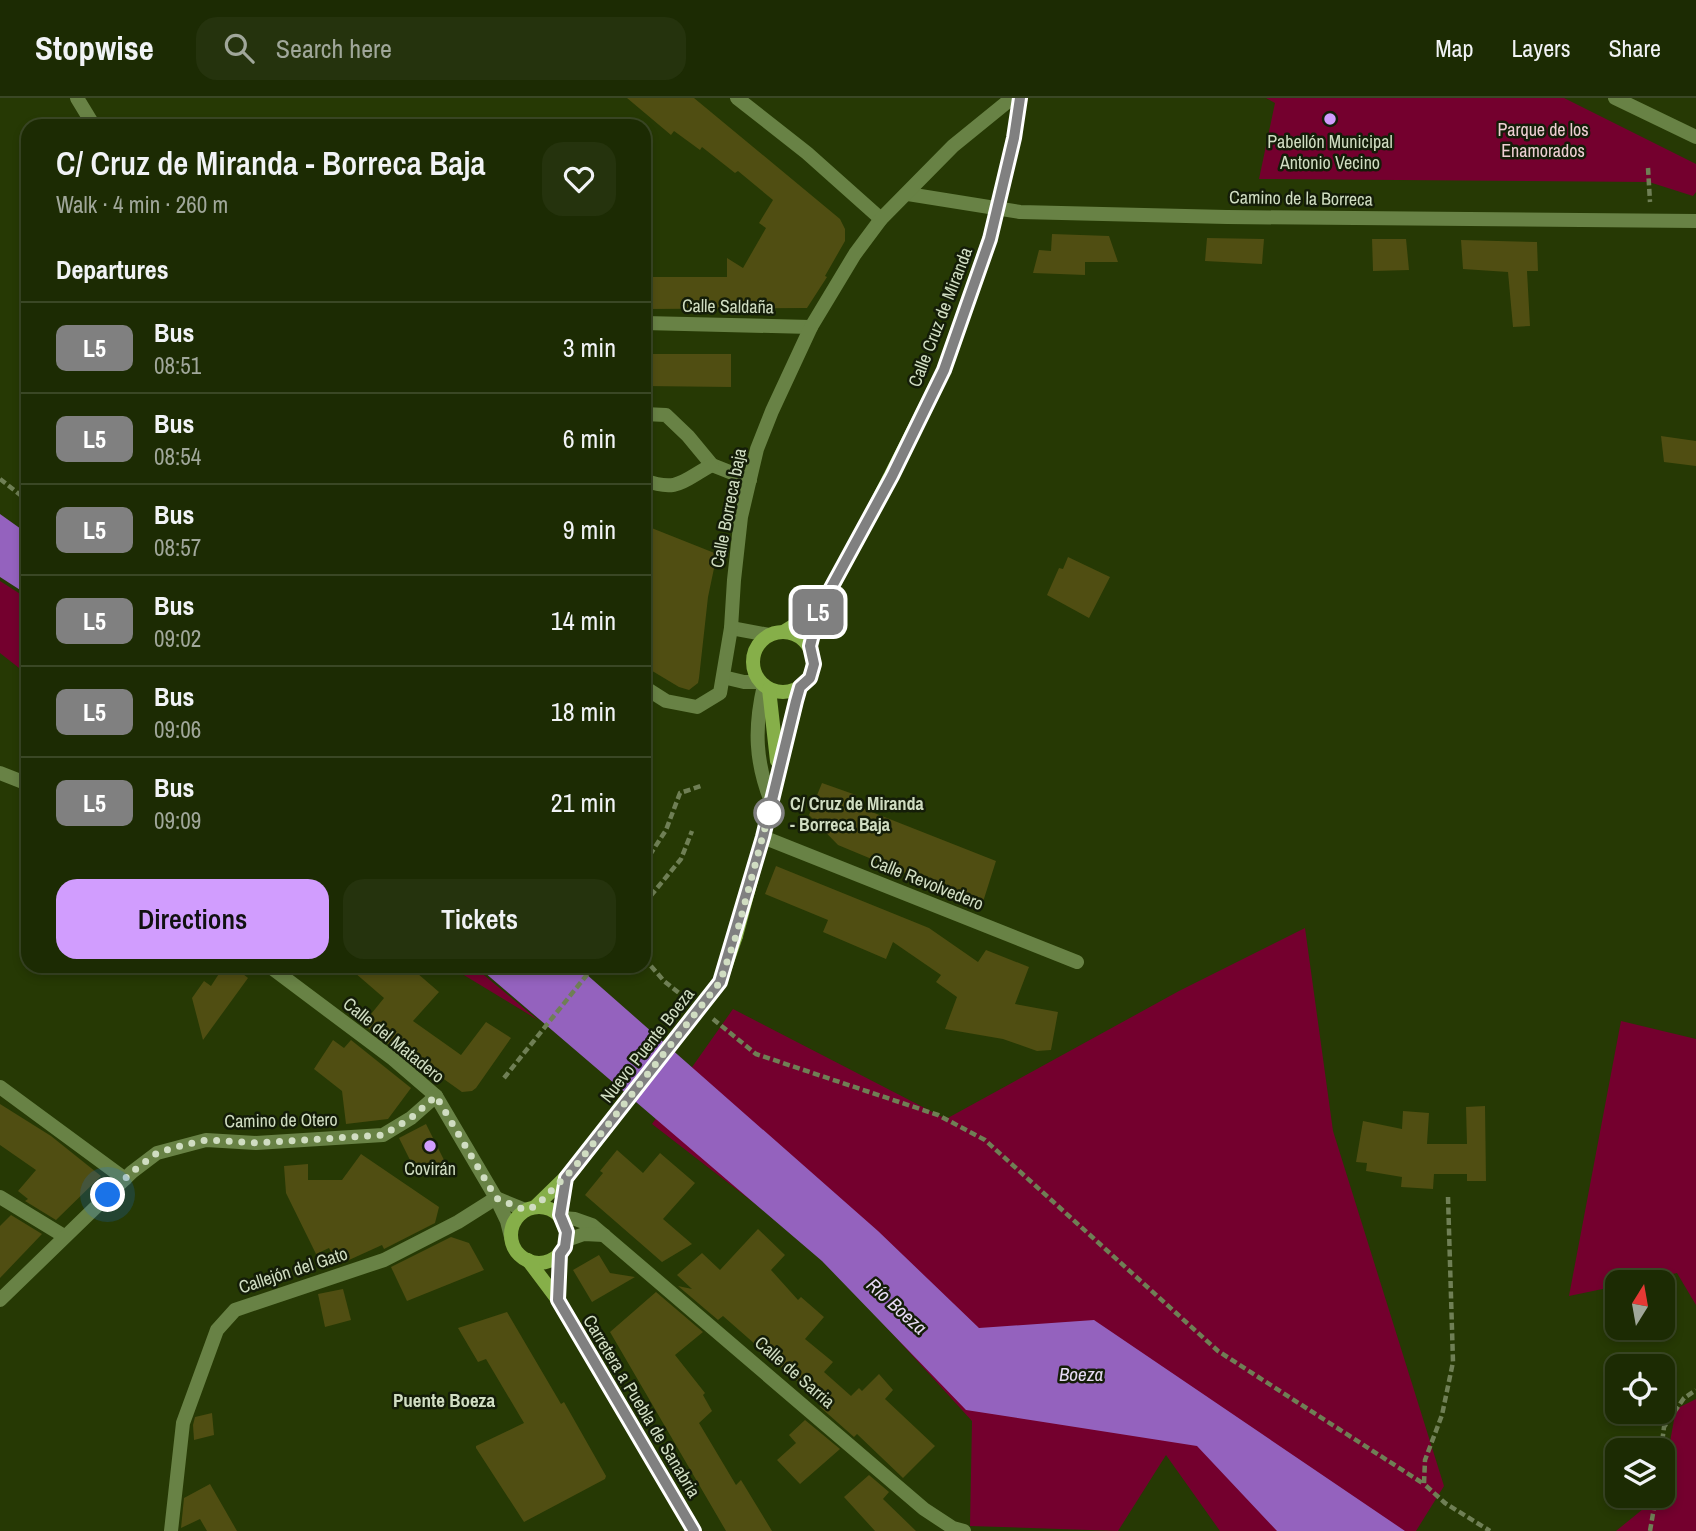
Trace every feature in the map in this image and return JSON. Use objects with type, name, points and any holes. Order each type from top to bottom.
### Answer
[{"type":"street","points":[[77,98],[90,119]]},
{"type":"street","points":[[737,98],[807,153],[881,219]]},
{"type":"street","name":"Calle Borreca baja","points":[[651,691],[666,701],[697,707],[720,693],[731,628],[741,517],[757,449],[811,327],[855,254],[881,219],[953,146],[1012,98]]},
{"type":"street","name":"Calle Cruz de Miranda","points":[[810,646],[819,610],[862,532],[944,370],[990,239],[1014,138],[1020,98]]},
{"type":"street","points":[[1615,98],[1695,134]]},
{"type":"street","name":"Camino de la Borreca","points":[[908,194],[1020,212],[1696,221]]},
{"type":"street","name":"Calle Saldaña","points":[[651,323],[811,327]]},
{"type":"street","points":[[651,414],[666,415],[688,436],[712,466],[750,480]]},
{"type":"street","points":[[651,483],[662,487],[682,484],[694,474],[712,466]]},
{"type":"street","name":"Calle Cruz de Miranda","points":[[785,631],[819,610]]},
{"type":"street","points":[[723,677],[784,692],[800,687],[810,678],[814,664],[810,646],[799,636],[785,631],[769,635],[731,628]]},
{"type":"street","points":[[769,635],[757,646],[752,660],[754,672],[764,685],[778,772]]},
{"type":"street","points":[[764,685],[757,715],[758,749],[761,778],[772,804]]},
{"type":"street","points":[[763,837],[800,687]]},
{"type":"street","points":[[0,773],[21,782]]},
{"type":"street","name":"Nuevo Puente Boeza","points":[[570,1173],[720,982],[736,936],[763,837]]},
{"type":"street","name":"Calle Revolvedero","points":[[763,837],[1076,962]]},
{"type":"street","name":"Calle del Matadero","points":[[278,973],[393,1059],[436,1096],[496,1198],[511,1237]]},
{"type":"street","points":[[0,1087],[125,1179]]},
{"type":"street","name":"Camino de Otero","points":[[0,1300],[64,1236],[157,1153],[206,1140],[257,1143],[383,1135],[411,1118],[436,1096]]},
{"type":"street","points":[[560,1254],[545,1262],[528,1261],[515,1249],[511,1237],[514,1222],[570,1173]]},
{"type":"street","points":[[561,1216],[570,1173]]},
{"type":"street","points":[[0,1197],[64,1236]]},
{"type":"street","points":[[496,1198],[531,1208],[549,1208],[561,1216],[566,1225],[567,1240],[560,1254],[558,1300]]},
{"type":"street","name":"Callejón del Gato","points":[[171,1531],[183,1423],[217,1330],[235,1310],[384,1260],[458,1222],[496,1198]]},
{"type":"street","name":"Calle de Sarria","points":[[561,1216],[592,1224],[925,1509],[953,1528],[964,1531]]},
{"type":"street","points":[[567,1240],[584,1234],[604,1235]]},
{"type":"street","name":"Carretera a Puebla de Sanabria","points":[[528,1261],[558,1300],[694,1531]]},
{"type":"path","points":[[1648,168],[1652,220]]},
{"type":"path","points":[[0,479],[21,496]]},
{"type":"path","points":[[651,853],[666,830],[680,793],[701,786]]},
{"type":"path","points":[[651,895],[681,859],[692,831]]},
{"type":"path","points":[[651,966],[664,981],[685,997]]},
{"type":"path","points":[[504,1077],[588,973]]},
{"type":"path","points":[[705,1013],[756,1054],[937,1115],[985,1140],[1218,1351],[1424,1484],[1445,1503],[1490,1531]]},
{"type":"path","points":[[1424,1484],[1425,1460],[1442,1415],[1453,1362],[1448,1198]]},
{"type":"path","points":[[1663,1438],[1664,1427],[1684,1398],[1696,1390]]},
{"type":"path","points":[[1650,1531],[1654,1508]]},
{"type":"green space","name":"Parque de los Enamorados","points":[[1266,98],[1564,98],[1696,164],[1696,192],[1693,196],[1649,182],[1259,179],[1275,103]]},
{"type":"green space","points":[[0,581],[21,594],[21,670],[0,653]]},
{"type":"green space","points":[[1305,928],[1333,1131],[1444,1486],[1416,1531],[1220,1531],[1166,1455],[1118,1531],[970,1526],[972,1421],[819,1253],[652,1124],[733,1009],[946,1119],[1179,991]]},
{"type":"green space","points":[[461,973],[481,973],[538,1020]]},
{"type":"green space","points":[[1621,1021],[1696,1039],[1696,1305],[1675,1270],[1605,1270],[1605,1288],[1569,1296]]},
{"type":"green space","points":[[1696,1399],[1696,1531],[1616,1531],[1644,1508],[1675,1508],[1675,1438],[1671,1438],[1676,1409]]},
{"type":"water","points":[[0,514],[21,529],[21,590],[0,577]]},
{"type":"water","name":"Boeza","points":[[485,973],[585,973],[878,1231],[979,1328],[1094,1320],[1405,1531],[1277,1531],[1197,1446],[966,1410],[822,1261]]},
{"type":"building","points":[[627,98],[694,98],[840,219],[845,229],[845,241],[825,276],[827,277],[807,308],[651,309],[651,277],[727,277],[727,258],[743,268],[766,228],[759,223],[773,200],[738,171],[735,173],[702,147],[700,150],[674,131],[671,135]]},
{"type":"building","points":[[1052,234],[1109,236],[1118,262],[1085,262],[1085,275],[1033,273],[1039,250],[1051,251]]},
{"type":"building","points":[[1207,238],[1264,239],[1262,264],[1205,261]]},
{"type":"building","points":[[1372,239],[1406,239],[1409,270],[1373,271]]},
{"type":"building","points":[[1461,240],[1537,242],[1538,271],[1527,271],[1530,326],[1513,327],[1508,272],[1463,269]]},
{"type":"building","points":[[651,354],[731,354],[731,387],[651,386]]},
{"type":"building","points":[[1661,436],[1696,441],[1696,466],[1664,462]]},
{"type":"building","points":[[651,528],[717,554],[708,597],[698,683],[689,690],[651,670]]},
{"type":"building","points":[[1068,557],[1110,577],[1089,618],[1047,595],[1059,568],[1063,569]]},
{"type":"building","points":[[822,783],[856,795],[854,805],[996,861],[982,905],[838,845],[809,815]]},
{"type":"building","points":[[776,866],[929,928],[978,962],[986,950],[1029,967],[1015,1004],[1058,1012],[1051,1050],[1037,1051],[1003,1039],[945,1029],[957,997],[936,982],[941,975],[893,942],[886,959],[823,932],[828,920],[765,894]]},
{"type":"building","points":[[219,973],[242,973],[248,978],[203,1040],[192,998],[204,981],[211,986]]},
{"type":"building","points":[[355,973],[417,973],[439,992],[413,1021],[461,1055],[486,1022],[511,1038],[476,1088],[462,1092],[427,1067],[423,1072],[363,1024],[384,998]]},
{"type":"building","points":[[333,1040],[344,1048],[351,1040],[411,1088],[388,1119],[346,1124],[342,1091],[314,1069]]},
{"type":"building","points":[[0,1104],[51,1136],[101,1176],[56,1220],[25,1201],[28,1199],[18,1191],[36,1170],[0,1145]]},
{"type":"building","points":[[1485,1106],[1486,1181],[1467,1181],[1467,1174],[1434,1174],[1433,1189],[1401,1187],[1402,1177],[1366,1171],[1367,1163],[1356,1162],[1363,1121],[1402,1129],[1403,1111],[1429,1113],[1427,1144],[1467,1144],[1466,1107]]},
{"type":"building","points":[[426,1124],[446,1164],[418,1176],[399,1138]]},
{"type":"building","points":[[617,1150],[643,1173],[660,1153],[695,1183],[663,1219],[692,1244],[662,1262],[585,1195]]},
{"type":"building","points":[[361,1154],[439,1207],[435,1223],[384,1249],[382,1245],[338,1265],[329,1248],[316,1254],[286,1193],[284,1166],[308,1164],[308,1180],[342,1180]]},
{"type":"building","points":[[11,1215],[42,1234],[0,1278],[0,1226]]},
{"type":"building","points":[[758,1229],[785,1255],[771,1270],[798,1300],[801,1297],[824,1317],[805,1339],[833,1362],[824,1372],[851,1396],[859,1388],[862,1391],[879,1374],[893,1390],[885,1399],[935,1446],[903,1478],[857,1434],[854,1437],[820,1407],[823,1404],[723,1316],[718,1320],[678,1286],[692,1289],[677,1275],[702,1253],[720,1270]]},
{"type":"building","points":[[451,1237],[469,1243],[484,1270],[407,1301],[391,1267]]},
{"type":"building","points":[[599,1255],[610,1273],[635,1277],[592,1302],[573,1270]]},
{"type":"building","points":[[343,1289],[351,1320],[325,1327],[318,1294]]},
{"type":"building","points":[[656,1292],[703,1332],[675,1355],[705,1393],[703,1395],[712,1411],[699,1423],[736,1485],[741,1480],[772,1531],[726,1531],[610,1332]]},
{"type":"building","points":[[507,1312],[561,1404],[564,1402],[606,1476],[605,1479],[524,1522],[476,1446],[524,1423],[486,1359],[478,1362],[458,1328]]},
{"type":"building","points":[[212,1413],[214,1435],[194,1440],[195,1417]]},
{"type":"building","points":[[805,1420],[840,1449],[800,1484],[777,1460],[796,1443],[789,1435]]},
{"type":"building","points":[[869,1475],[889,1492],[883,1499],[916,1531],[875,1531],[844,1497]]},
{"type":"building","points":[[210,1484],[237,1531],[207,1531],[200,1519],[181,1528],[184,1498]]},
{"type":"bus line","name":"L5","points":[[694,1531],[558,1300],[560,1254],[567,1240],[566,1225],[560,1215],[566,1178],[720,982],[736,936],[772,804],[800,687],[810,678],[814,664],[810,646],[819,610],[892,476],[944,370],[990,239],[1014,138],[1020,98]]},
{"type":"place","name":"Pabellón Municipal Antonio Vecino","points":[[1330,119]]},
{"type":"place","name":"C/ Cruz de Miranda - Borreca Baja","points":[[769,813]]},
{"type":"place","name":"Covirán","points":[[430,1146]]},
{"type":"district","name":"Puente Boeza","points":[[444,1400]]},
{"type":"route","points":[[108,1195],[157,1153],[176,1147],[206,1140],[257,1143],[383,1135],[411,1118],[436,1096],[496,1198],[525,1210],[536,1206],[566,1178],[720,982],[736,936],[769,813]]},
{"type":"water label","name":"Río Boeza","points":[[897,1306]]}]
